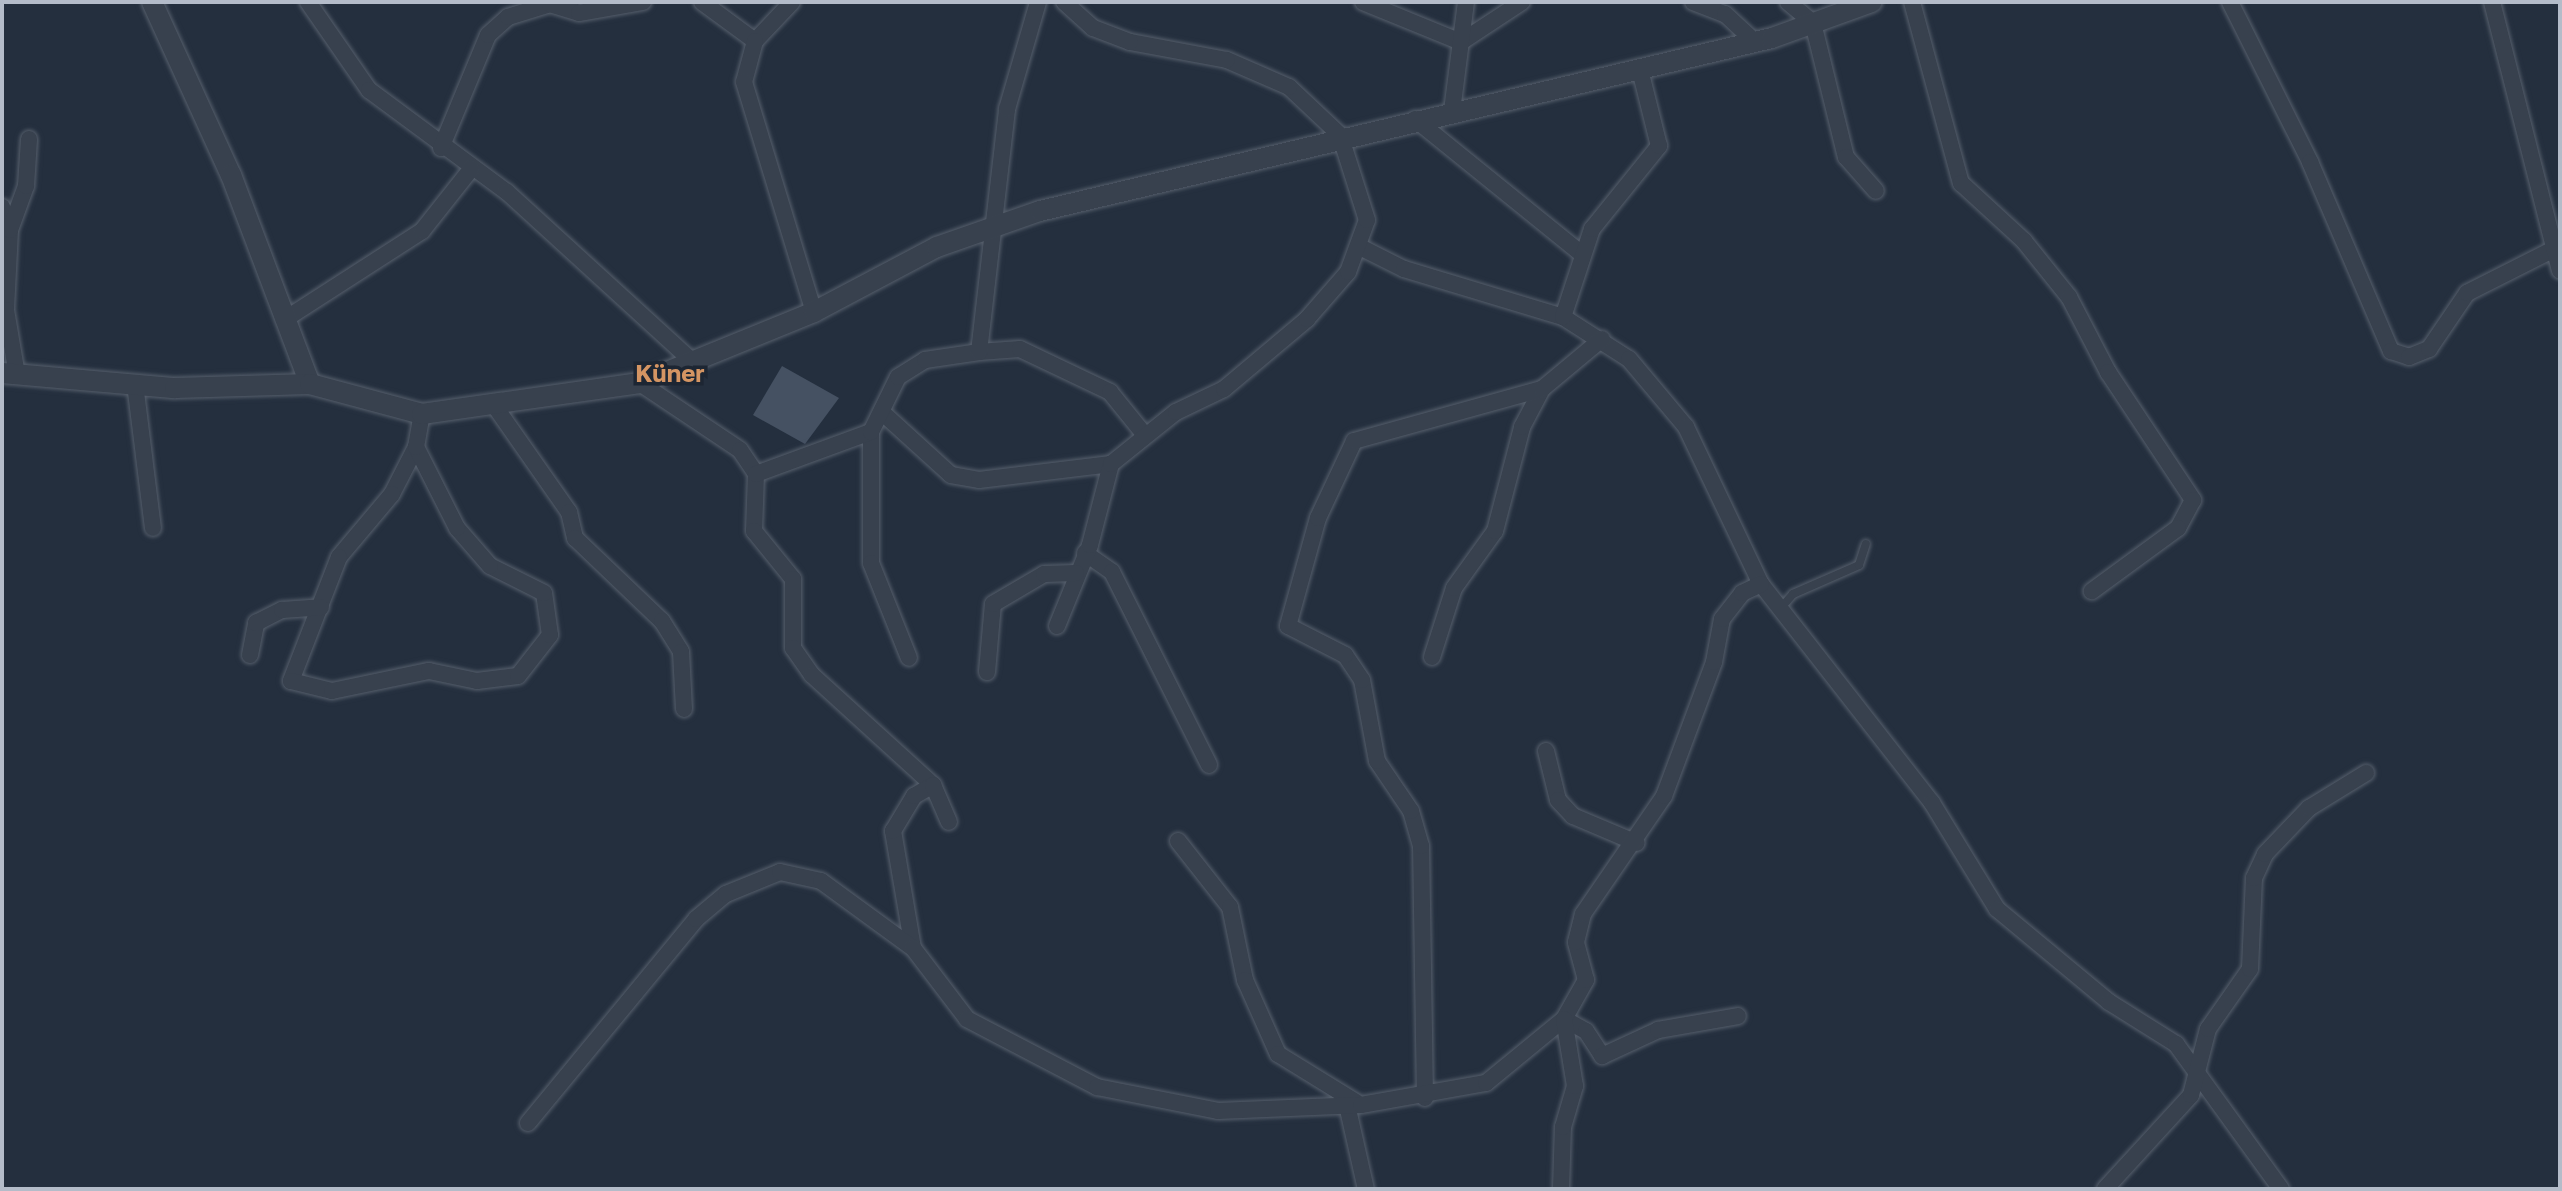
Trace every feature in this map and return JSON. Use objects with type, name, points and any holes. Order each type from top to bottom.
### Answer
[{"type":"street","points":[[152,2],[231,175],[310,384]]},
{"type":"street","points":[[308,2],[369,90],[441,148],[472,168],[691,360]]},
{"type":"street","points":[[441,148],[488,35],[508,17],[550,3],[579,13],[643,2]]},
{"type":"street","points":[[702,2],[755,41]]},
{"type":"street","points":[[792,2],[755,41],[744,82],[752,125],[779,187],[792,254],[814,312]]},
{"type":"street","points":[[979,352],[1007,109],[1038,2]]},
{"type":"street","points":[[1057,626],[1085,553],[1111,464],[1144,434],[1265,358],[1307,319],[1362,248],[1367,220],[1340,135],[1289,87],[1227,60],[1130,42],[1093,28],[1064,2]]},
{"type":"street","points":[[1363,2],[1461,42]]},
{"type":"street","points":[[1452,111],[1466,2]]},
{"type":"street","points":[[1461,42],[1522,2]]},
{"type":"street","points":[[1693,2],[1725,14],[1755,42]]},
{"type":"street","points":[[1788,2],[1813,23],[1846,157],[1876,191]]},
{"type":"street","points":[[29,139],[26,186],[10,230],[6,310],[10,374],[135,384],[310,384],[422,414],[640,383],[814,312],[937,247],[994,229],[1340,135],[1755,42],[1872,2]]},
{"type":"street","points":[[1912,2],[1961,183],[2024,241],[2069,297],[2108,372],[2193,500],[2178,528],[2092,591]]},
{"type":"street","points":[[2230,2],[2310,162],[2391,351],[2409,357],[2429,349],[2467,293],[2554,249]]},
{"type":"street","points":[[2492,2],[2560,271]]},
{"type":"street","points":[[1563,317],[1592,229],[1659,146],[1640,70]]},
{"type":"street","points":[[1415,119],[1582,254]]},
{"type":"street","points":[[284,320],[422,231],[472,168]]},
{"type":"street","points":[[2,207],[10,230]]},
{"type":"street","points":[[1362,248],[1404,269],[1563,317],[1629,359],[1686,427],[1761,584],[1932,803],[1997,909],[2194,1062],[2281,1189]]},
{"type":"street","points":[[1432,657],[1454,588],[1495,531],[1522,427],[1542,389],[1602,339]]},
{"type":"street","points":[[756,474],[871,432],[885,415],[898,377],[925,360],[979,352],[1020,349],[1110,392],[1144,434]]},
{"type":"street","points":[[640,383],[740,450],[756,474],[754,531],[793,579],[793,648],[812,675],[933,785],[949,822]]},
{"type":"street","points":[[135,384],[153,528]]},
{"type":"street","points":[[1425,1098],[1421,846],[1411,811],[1377,761],[1362,680],[1345,655],[1288,626],[1318,518],[1354,441],[1542,389]]},
{"type":"street","points":[[494,405],[569,512],[575,538],[662,621],[681,652],[684,709]]},
{"type":"street","points":[[416,447],[457,528],[490,566],[544,593],[550,635],[518,676],[477,681],[429,671],[332,691],[291,681],[339,557],[392,494],[416,447],[422,414]]},
{"type":"street","points":[[885,415],[951,475],[979,480],[1111,464]]},
{"type":"street","points":[[871,432],[871,563],[909,658]]},
{"type":"street","points":[[1085,553],[1112,572],[1209,765]]},
{"type":"street","points":[[987,672],[993,604],[1044,574],[1076,573]]},
{"type":"street","points":[[528,1123],[602,1025],[726,894],[780,872],[821,881],[913,948],[967,1019],[1097,1087],[1218,1111],[1354,1105],[1425,1098],[1486,1083],[1564,1019],[1586,980],[1576,942],[1583,914],[1637,843],[1687,737],[1722,619],[1742,593],[1761,584]]},
{"type":"street","points":[[250,655],[256,623],[282,610],[321,607]]},
{"type":"street","points":[[1546,751],[1558,800],[1573,816],[1637,843]]},
{"type":"street","points":[[2105,1189],[2191,1095],[2194,1062],[2250,969],[2254,878],[2265,854],[2309,808],[2366,773]]},
{"type":"street","points":[[913,948],[893,831],[914,796],[933,785]]},
{"type":"street","points":[[1178,841],[1230,907],[1250,994],[1278,1054],[1354,1105],[1366,1189]]},
{"type":"street","points":[[1564,1019],[1586,1031],[1602,1056],[1658,1030],[1738,1016]]},
{"type":"street","points":[[1561,1189],[1563,1127],[1575,1086],[1564,1019]]},
{"type":"lane","points":[[1779,610],[1793,594],[1859,565],[1866,544]]},
{"type":"building","points":[[782,366],[839,398],[805,444],[753,415]]},
{"type":"district","name":"Küner","points":[[670,373]]}]
